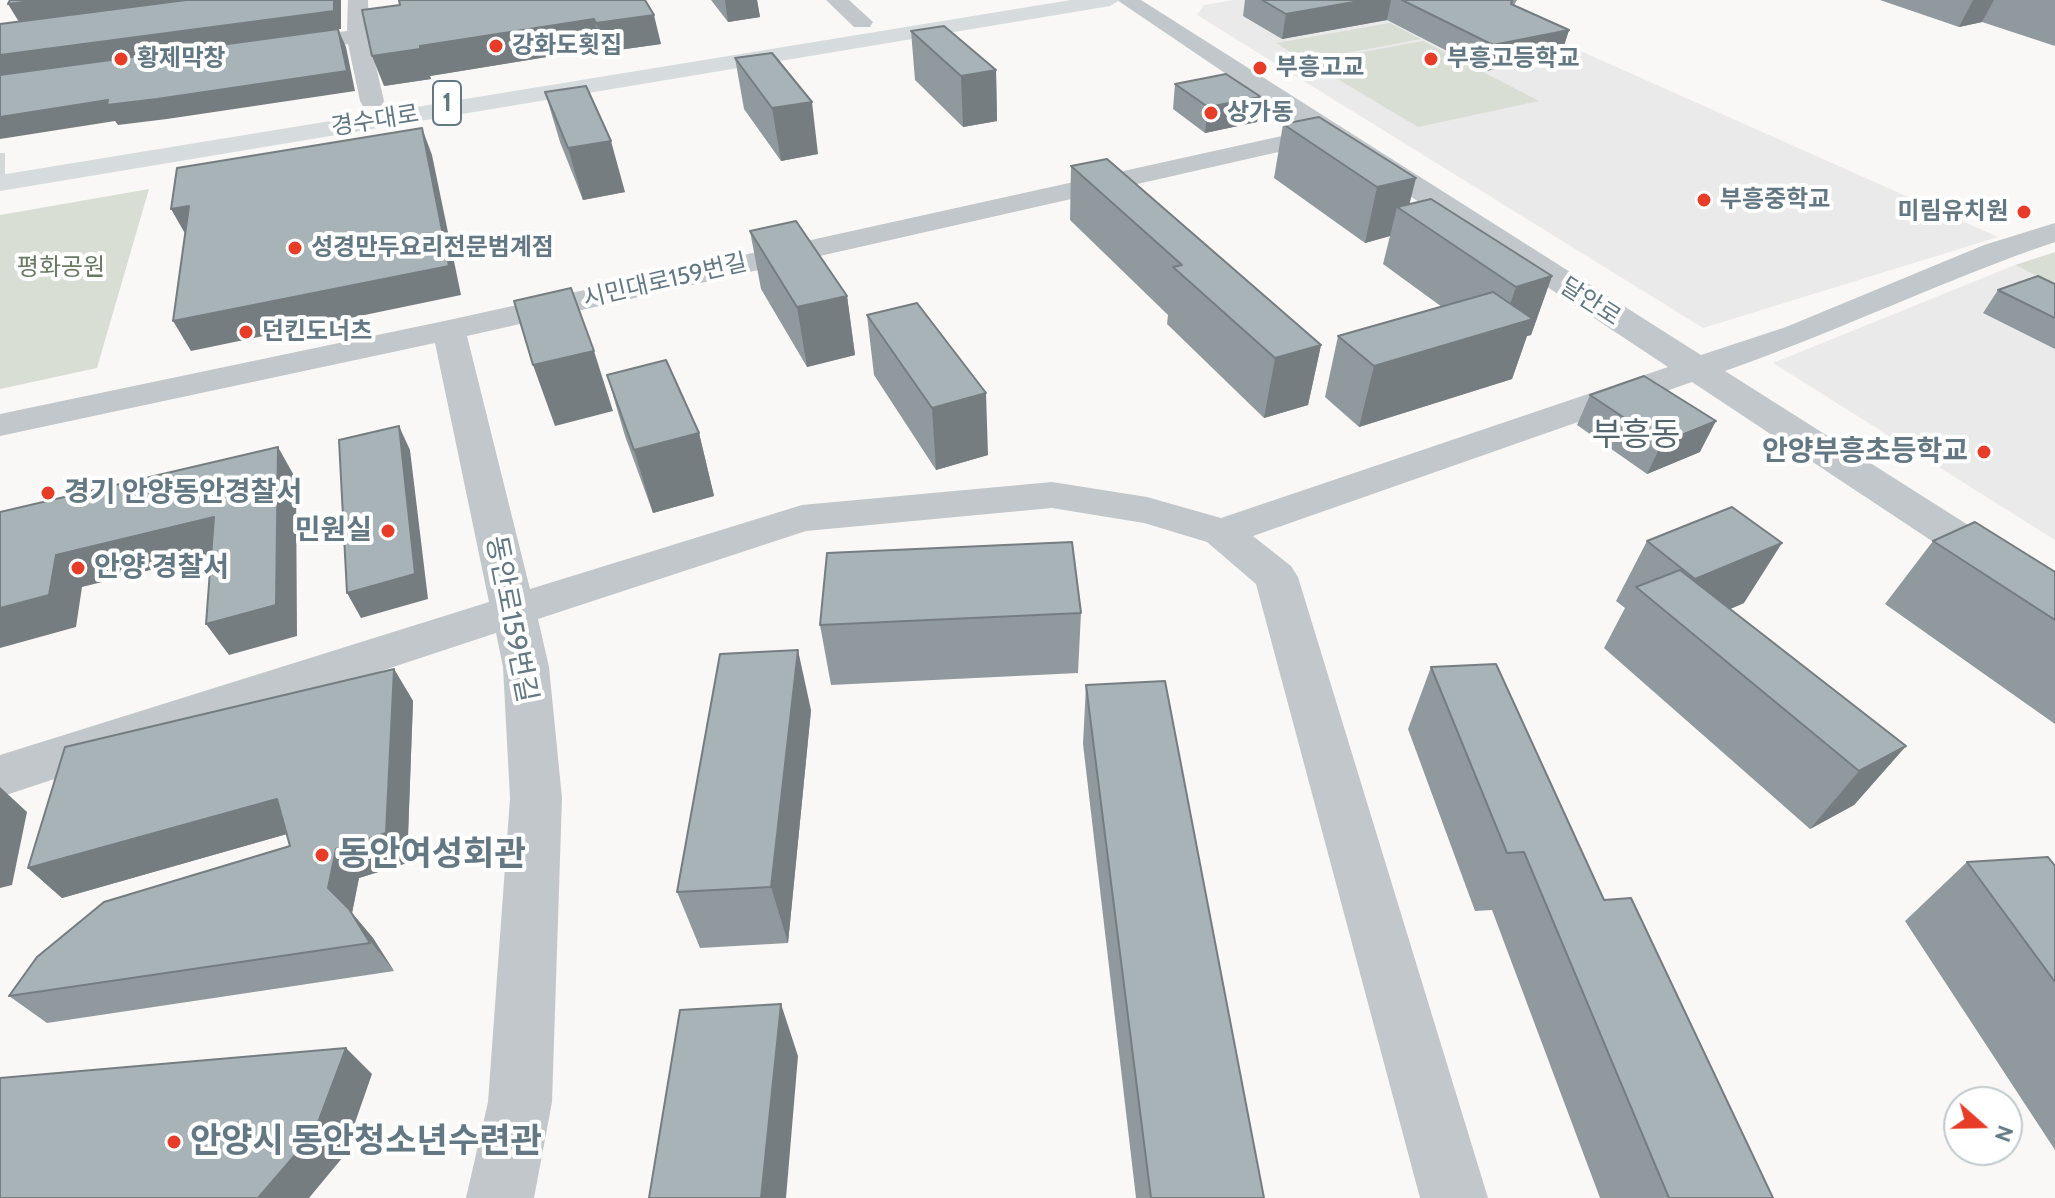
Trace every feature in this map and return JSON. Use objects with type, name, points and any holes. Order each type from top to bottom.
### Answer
[{"type":"main road","name":"경수대로","points":[[2,172],[372,101],[1002,0]]},
{"type":"main road","name":"경수대로","points":[[2,172],[1110,0]]},
{"type":"main road","name":"경수대로","points":[[2,172],[812,30]]},
{"type":"street","points":[[358,0],[358,36],[372,101]]},
{"type":"street","points":[[836,0],[862,22]]},
{"type":"street","name":"달안로","points":[[1127,0],[2055,601]]},
{"type":"street","points":[[265,49],[358,36]]},
{"type":"street","name":"시민대로159번길","points":[[0,425],[449,330],[1330,133]]},
{"type":"street","points":[[1222,532],[1798,334],[1995,252],[2055,232]]},
{"type":"street","name":"동안로159번길","points":[[449,330],[526,667],[536,798],[520,1102],[500,1198]]},
{"type":"street","points":[[0,776],[802,518],[1052,495],[1147,510],[1222,532],[1276,577],[1454,1198]]},
{"type":"shaded area","points":[[1234,0],[1466,0],[1998,237],[1703,328],[1197,15],[1204,5]]},
{"type":"shaded area","name":"안양부흥초등학교","points":[[2015,265],[2055,285],[2055,540],[1773,363]]},
{"type":"green space","points":[[1390,23],[1421,39],[1305,61],[1276,43]]},
{"type":"green space","points":[[1423,41],[1539,101],[1418,127],[1309,62]]},
{"type":"green space","name":"평화공원","points":[[149,189],[97,368],[0,389],[0,215]]},
{"type":"green space","points":[[2055,252],[2055,285],[2015,265]]},
{"type":"building","points":[[10,0],[38,0],[8,4]]},
{"type":"building","points":[[186,0],[334,0],[334,11],[0,55],[0,24]]},
{"type":"building","points":[[399,0],[645,0],[654,15],[596,23],[594,19],[372,56],[362,10],[400,5]]},
{"type":"building","points":[[1262,0],[1365,0],[1286,14]]},
{"type":"building","points":[[1402,0],[1512,0],[1511,4],[1569,30],[1493,45]]},
{"type":"building","points":[[944,26],[996,70],[961,76],[911,31]]},
{"type":"building","points":[[338,29],[347,71],[157,99],[107,105],[108,100],[0,117],[0,75]]},
{"type":"building","points":[[772,53],[812,102],[772,108],[735,58]]},
{"type":"building","points":[[1226,74],[1261,97],[1208,107],[1175,84]]},
{"type":"building","points":[[586,86],[611,141],[568,148],[545,92]]},
{"type":"building","points":[[1319,117],[1416,178],[1377,187],[1283,124]]},
{"type":"building","points":[[422,128],[449,266],[173,321],[189,206],[171,209],[177,168]]},
{"type":"building","points":[[1107,159],[1321,345],[1275,358],[1173,267],[1182,265],[1071,166]]},
{"type":"building","points":[[1431,199],[1552,276],[1516,287],[1397,207]]},
{"type":"building","points":[[796,221],[847,296],[797,307],[750,231]]},
{"type":"building","points":[[2038,276],[2055,284],[2055,318],[1998,290]]},
{"type":"building","points":[[571,288],[594,351],[533,365],[514,301]]},
{"type":"building","points":[[1493,292],[1533,319],[1374,366],[1338,336]]},
{"type":"building","points":[[917,303],[986,393],[932,408],[867,315]]},
{"type":"building","points":[[666,360],[699,433],[634,450],[607,375]]},
{"type":"building","points":[[1644,376],[1716,421],[1662,443],[1590,395]]},
{"type":"building","name":"민원실","points":[[399,426],[415,574],[347,593],[339,440]]},
{"type":"building","points":[[278,447],[276,605],[206,624],[214,517],[56,555],[49,595],[0,608],[0,512]]},
{"type":"building","points":[[1732,507],[1782,543],[1695,579],[1647,541]]},
{"type":"building","points":[[1975,522],[2055,572],[2055,620],[1933,541]]},
{"type":"building","points":[[1072,542],[1081,613],[820,625],[827,553]]},
{"type":"building","points":[[1680,570],[1906,746],[1859,771],[1636,587]]},
{"type":"building","points":[[798,650],[771,887],[677,892],[720,654]]},
{"type":"building","points":[[1496,664],[1604,900],[1631,898],[1773,1198],[1669,1198],[1524,852],[1507,853],[1431,667]]},
{"type":"building","name":"동안여성회관","points":[[394,669],[386,833],[336,849],[328,888],[349,909],[370,943],[9,996],[37,957],[104,902],[290,846],[277,799],[28,868],[65,747]]},
{"type":"building","points":[[1165,681],[1264,1198],[1151,1198],[1086,685]]},
{"type":"building","points":[[2048,857],[2055,866],[2055,982],[1967,862]]},
{"type":"building","points":[[781,1004],[761,1198],[649,1198],[680,1010]]},
{"type":"building","name":"안양시 동안청소년수련관","points":[[346,1048],[314,1133],[258,1198],[0,1198],[0,1078]]},
{"type":"tunnel","points":[[0,168],[5,168]]},
{"type":"place","name":"강화도횟집","points":[[496,46]]},
{"type":"place","name":"황제막창","points":[[121,59]]},
{"type":"place","name":"부흥고등학교","points":[[1431,59]]},
{"type":"place","name":"부흥고교","points":[[1260,68]]},
{"type":"place","name":"상가동","points":[[1211,113]]},
{"type":"place","name":"부흥중학교","points":[[1704,200]]},
{"type":"place","name":"미림유치원","points":[[2024,212]]},
{"type":"place","name":"성경만두요리전문범계점","points":[[295,248]]},
{"type":"place","name":"던킨도너츠","points":[[246,332]]},
{"type":"place","name":"안양부흥초등학교","points":[[1984,452]]},
{"type":"place","name":"경기 안양동안경찰서","points":[[48,493]]},
{"type":"place","name":"민원실","points":[[388,531]]},
{"type":"place","name":"안양 경찰서","points":[[78,568]]},
{"type":"place","name":"동안여성회관","points":[[322,855]]},
{"type":"place","name":"안양시 동안청소년수련관","points":[[174,1142]]},
{"type":"district","name":"부흥동","points":[[1636,436]]}]
